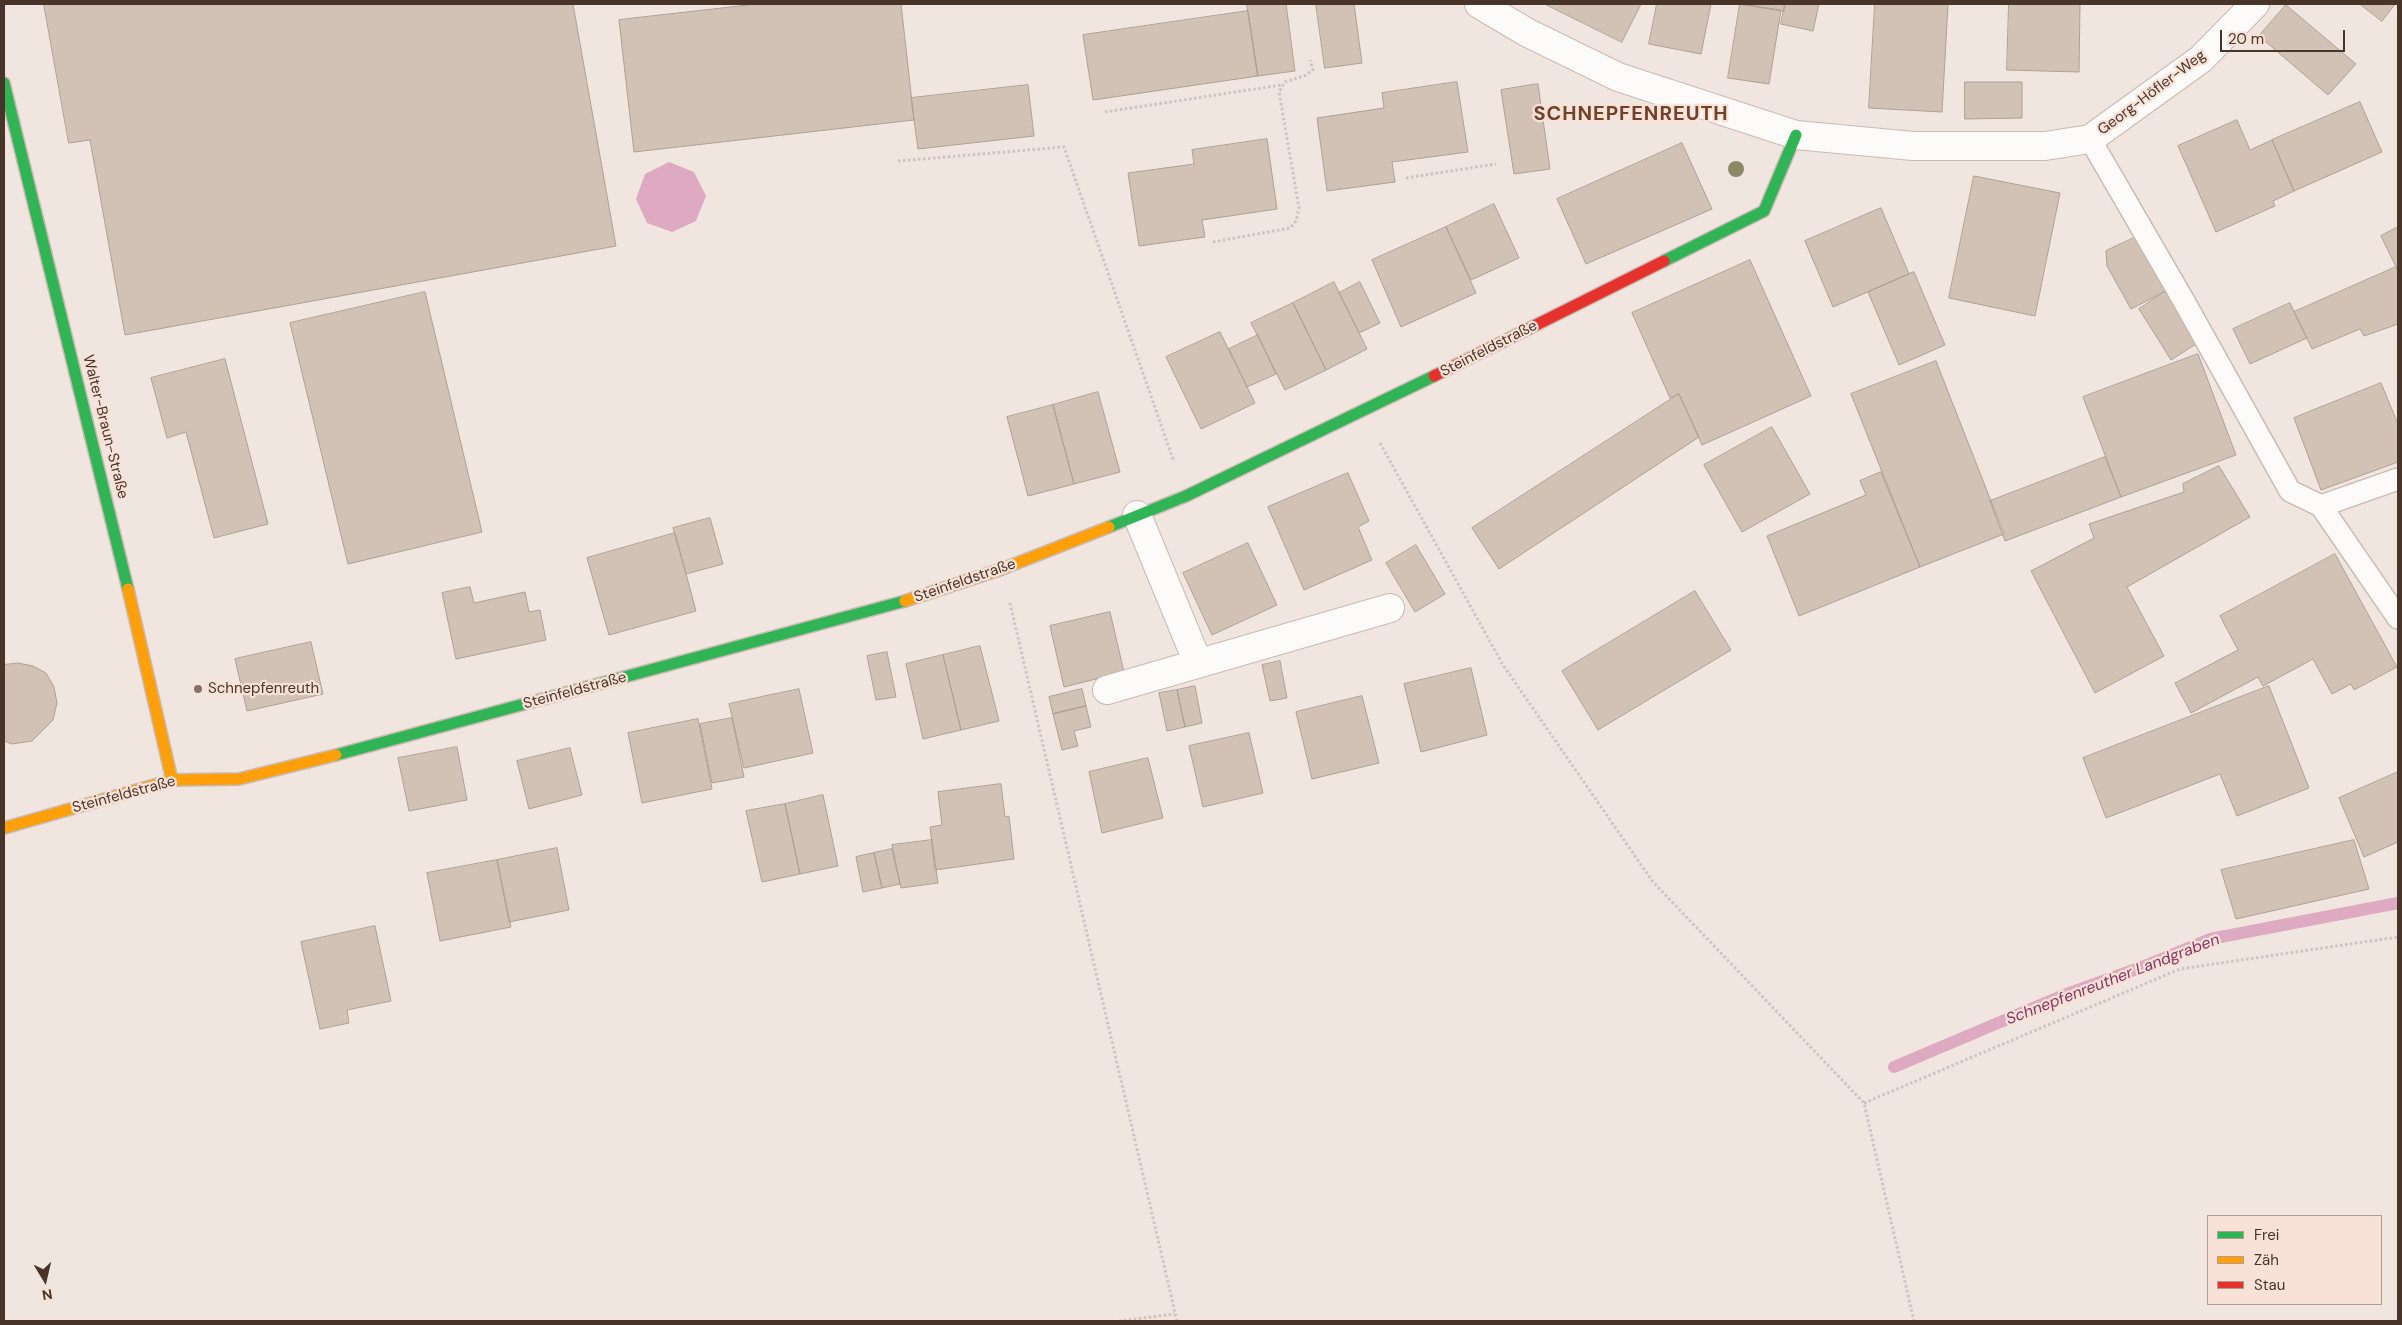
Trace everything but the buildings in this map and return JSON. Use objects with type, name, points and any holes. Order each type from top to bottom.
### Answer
[{"type":"street","points":[[1480,4],[1528,33],[1618,77],[1796,135],[1913,146],[2045,146],[2090,139]]},
{"type":"street","name":"Georg-Höfler-Weg","points":[[2090,139],[2201,59],[2255,4]]},
{"type":"street","name":"Walter-Braun-Straße","points":[[4,83],[103,484],[172,780]]},
{"type":"street","name":"Steinfeldstraße","points":[[4,828],[172,780],[240,779],[382,744],[898,603],[1002,569],[1186,496],[1363,412],[1764,211],[1796,135]]},
{"type":"street","points":[[1137,515],[1198,663]]},
{"type":"street","points":[[1108,690],[1390,608]]},
{"type":"lane","points":[[2090,139],[2186,303],[2290,491],[2321,506],[2398,618]]},
{"type":"lane","points":[[2321,506],[2398,478]]},
{"type":"path","points":[[1105,112],[1281,85],[1306,75],[1312,70],[1310,60]]},
{"type":"path","points":[[1213,242],[1290,228],[1296,221],[1299,208],[1279,92],[1281,85]]},
{"type":"path","points":[[898,161],[1064,147],[1186,496]]},
{"type":"path","points":[[1406,178],[1496,164]]},
{"type":"path","points":[[1363,412],[1503,665],[1653,882],[1864,1104],[1914,1321]]},
{"type":"path","points":[[1002,569],[1176,1321]]},
{"type":"path","points":[[1864,1104],[2180,969],[2398,937]]},
{"type":"path","points":[[1119,1321],[1175,1314]]},
{"type":"shaded area","points":[[669,162],[694,172],[706,196],[696,221],[672,232],[647,223],[636,199],[645,174]]},
{"type":"waterway","name":"Schnepfenreuther Landgraben","points":[[1894,1067],[2064,995],[2142,967],[2210,939],[2398,903]]},
{"type":"traffic: fast","points":[[4,83],[128,589]]},
{"type":"traffic: fast","points":[[1664,261],[1764,211],[1796,135]]},
{"type":"traffic: fast","points":[[1109,527],[1186,496],[1434,376]]},
{"type":"traffic: fast","points":[[336,755],[905,601]]},
{"type":"traffic: slow","points":[[905,601],[1002,569],[1109,527]]},
{"type":"traffic: slow","points":[[128,589],[172,780]]},
{"type":"traffic: slow","points":[[4,828],[172,780],[239,779],[336,755]]},
{"type":"traffic: jam","points":[[1434,376],[1664,261]]},
{"type":"place","name":"Schnepfenreuth","points":[[198,689]]},
{"type":"district","name":"SCHNEPFENREUTH","points":[[1631,115]]}]
